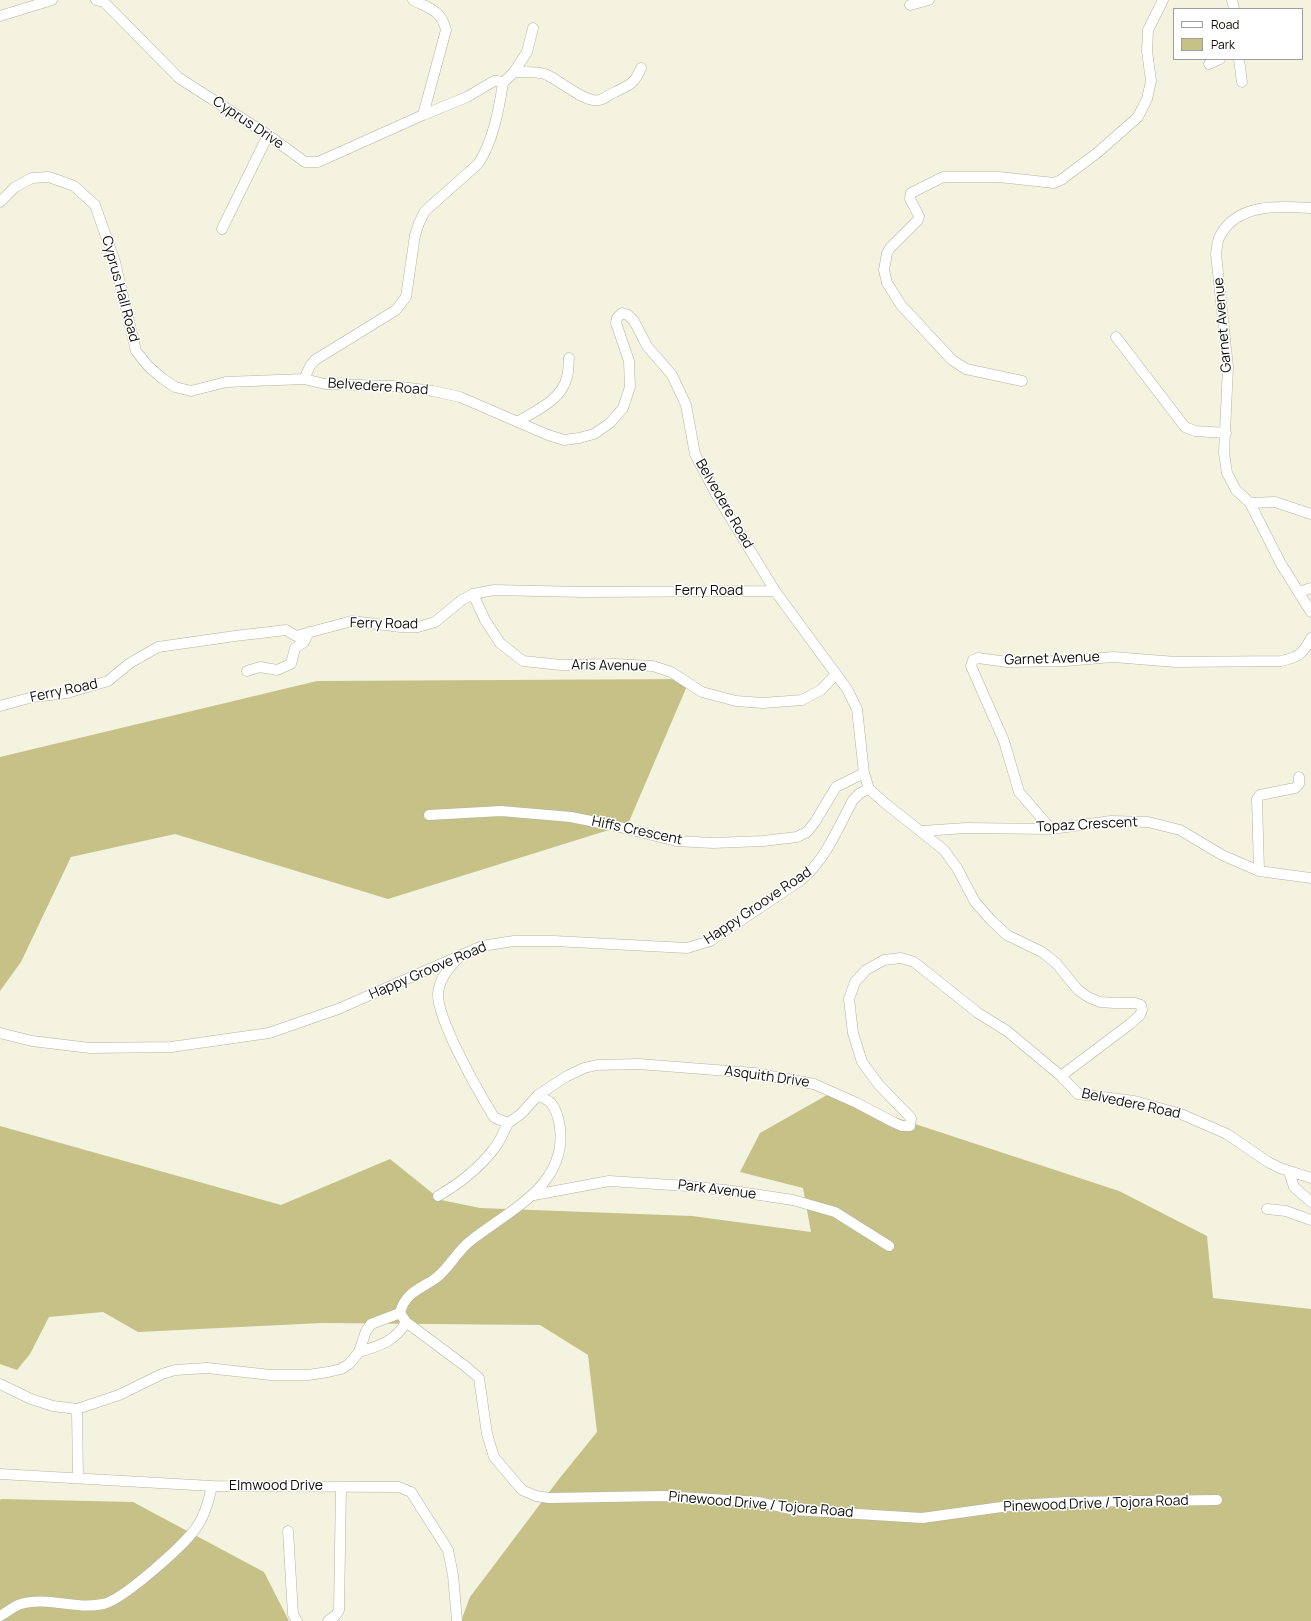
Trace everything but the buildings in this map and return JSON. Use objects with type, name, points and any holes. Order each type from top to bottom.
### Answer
[{"type":"street","points":[[0,16],[52,0]]},
{"type":"street","name":"Cyprus Drive","points":[[96,0],[104,2],[179,78],[268,135],[305,162],[318,162],[423,115]]},
{"type":"street","points":[[413,0],[438,14],[443,20],[446,30],[423,115]]},
{"type":"street","points":[[910,5],[929,0]]},
{"type":"street","points":[[1022,382],[966,369],[952,360],[902,305],[887,283],[884,270],[887,253],[890,248],[918,220],[919,216],[910,199],[911,193],[943,177],[999,177],[1054,183],[1058,182],[1097,153],[1138,117],[1147,99],[1151,81],[1147,51],[1148,30],[1163,0]]},
{"type":"street","points":[[423,115],[467,97],[494,81],[503,83],[514,72],[527,52],[533,28]]},
{"type":"street","points":[[1209,64],[1218,60]]},
{"type":"street","points":[[1239,60],[1242,82]]},
{"type":"street","points":[[514,72],[539,72],[593,101],[599,101],[628,86],[636,80],[641,68]]},
{"type":"street","name":"Belvedere Road","points":[[503,83],[493,130],[482,158],[478,164],[425,211],[418,223],[406,297],[402,304],[390,314],[315,360],[310,366],[304,379],[325,384],[393,386],[433,391],[460,397],[548,435],[564,440],[579,438],[594,434],[610,423],[623,408],[630,387],[629,361],[616,323],[617,318],[622,313],[628,315],[634,320],[647,346],[672,375],[686,405],[695,454],[716,494],[775,591],[847,689],[857,709],[864,773],[869,789]]},
{"type":"street","points":[[222,229],[268,135]]},
{"type":"street","name":"Cyprus Hall Road","points":[[0,202],[15,188],[32,178],[49,177],[74,186],[95,205],[115,262],[136,351],[148,366],[169,383],[191,391],[226,382],[304,379]]},
{"type":"street","name":"Garnet Avenue","points":[[1311,208],[1264,208],[1253,210],[1237,216],[1227,225],[1219,237],[1216,254],[1228,367],[1224,453],[1227,473],[1236,490],[1250,503],[1281,564],[1311,612]]},
{"type":"street","points":[[1116,337],[1185,427],[1195,431],[1226,433]]},
{"type":"street","points":[[517,422],[548,403],[560,393],[567,378],[569,358]]},
{"type":"street","points":[[1250,503],[1262,501],[1275,502],[1311,514]]},
{"type":"street","points":[[1299,592],[1311,588]]},
{"type":"street","name":"Ferry Road","points":[[0,706],[33,697],[67,693],[108,681],[130,663],[158,647],[286,630],[296,636],[352,621],[401,627],[418,627],[435,622],[462,600],[473,594],[494,590],[583,592],[775,591]]},
{"type":"street","name":"Aris Avenue","points":[[473,594],[485,620],[500,643],[523,661],[561,665],[614,664],[653,666],[671,672],[702,692],[736,702],[763,703],[802,700],[820,690],[836,674]]},
{"type":"street","points":[[247,671],[260,667],[276,670],[291,664],[295,648],[304,642],[310,632]]},
{"type":"street","name":"Garnet Avenue","points":[[1051,829],[1019,792],[1004,741],[971,666],[973,660],[978,658],[1007,662],[1065,661],[1113,657],[1176,662],[1281,661],[1294,658],[1303,653],[1311,638]]},
{"type":"street","name":"Hiffs Crescent","points":[[429,815],[501,811],[517,812],[571,817],[676,841],[713,843],[763,841],[797,837],[807,832],[836,788],[864,773]]},
{"type":"street","points":[[1259,871],[1257,798],[1295,788],[1299,784],[1299,777]]},
{"type":"street","points":[[869,789],[944,850],[957,868],[975,902],[1007,935],[1042,952],[1056,963],[1078,990],[1088,997],[1100,1002],[1134,1003],[1141,1005],[1142,1010],[1140,1015],[1130,1024],[1061,1076]]},
{"type":"street","name":"Happy Groove Road","points":[[0,1033],[32,1040],[90,1048],[171,1047],[269,1033],[338,1009],[482,946],[514,941],[598,942],[687,948],[710,941],[801,880],[813,870],[825,853],[853,800],[860,793],[869,789]]},
{"type":"street","name":"Topaz Crescent","points":[[922,831],[993,828],[1051,829],[1111,821],[1148,822],[1180,830],[1222,855],[1259,871],[1311,878]]},
{"type":"street","points":[[438,1196],[459,1184],[480,1164],[494,1149],[508,1123],[495,1117],[473,1082],[441,1010],[438,994],[444,974],[461,955]]},
{"type":"street","name":"Asquith Drive","points":[[508,1123],[521,1114],[538,1095],[566,1076],[584,1068],[597,1065],[639,1064],[754,1073],[814,1084],[857,1103],[902,1126],[910,1126],[911,1118],[879,1085],[862,1062],[853,1033],[848,999],[854,982],[866,970],[884,960],[901,958],[914,962],[978,1013],[1007,1031],[1061,1076]]},
{"type":"street","name":"Belvedere Road","points":[[1061,1076],[1078,1094],[1134,1101],[1181,1114],[1227,1134],[1268,1162],[1289,1172],[1311,1178]]},
{"type":"street","points":[[0,1384],[31,1399],[53,1406],[78,1409],[119,1395],[162,1374],[175,1370],[207,1368],[271,1375],[308,1375],[341,1369],[349,1364],[359,1352],[366,1331],[371,1324],[400,1313],[404,1301],[414,1292],[436,1278],[468,1243],[534,1195],[553,1170],[558,1159],[561,1141],[558,1119],[551,1103],[538,1095]]},
{"type":"street","points":[[1289,1172],[1294,1187],[1311,1202]]},
{"type":"street","name":"Park Avenue","points":[[534,1195],[609,1181],[688,1186],[733,1191],[793,1200],[835,1212],[890,1246]]},
{"type":"street","points":[[1267,1209],[1286,1210],[1311,1220]]},
{"type":"street","name":"Pinewood Drive / Tojora Road","points":[[400,1313],[406,1322],[479,1378],[487,1434],[494,1457],[522,1490],[536,1496],[549,1498],[663,1496],[759,1502],[794,1510],[922,1518],[1023,1505],[1069,1502],[1217,1500]]},
{"type":"street","points":[[359,1352],[395,1337],[402,1330],[406,1322]]},
{"type":"street","points":[[78,1409],[78,1478]]},
{"type":"street","name":"Elmwood Drive","points":[[0,1474],[212,1486],[399,1487],[411,1492],[448,1550],[453,1575],[457,1621]]},
{"type":"street","points":[[0,1616],[22,1604],[43,1602],[84,1607],[105,1604],[129,1590],[181,1546],[197,1527],[208,1503],[212,1486]]},
{"type":"street","points":[[328,1621],[336,1615],[339,1610],[341,1487]]},
{"type":"street","points":[[288,1531],[293,1614],[297,1621]]},
{"type":"green space","points":[[690,679],[628,824],[388,899],[175,834],[71,857],[21,962],[0,991],[0,757],[317,681]]},
{"type":"green space","points":[[827,1095],[1119,1191],[1207,1236],[1213,1298],[1311,1309],[1311,1621],[461,1621],[470,1597],[559,1479],[597,1432],[588,1355],[540,1325],[322,1323],[138,1332],[103,1312],[49,1317],[30,1354],[17,1370],[0,1364],[0,1126],[281,1205],[390,1159],[441,1200],[480,1208],[692,1216],[811,1232],[803,1188],[740,1172],[760,1133]]},
{"type":"green space","points":[[1,1499],[133,1502],[264,1572],[289,1621],[0,1621]]}]
